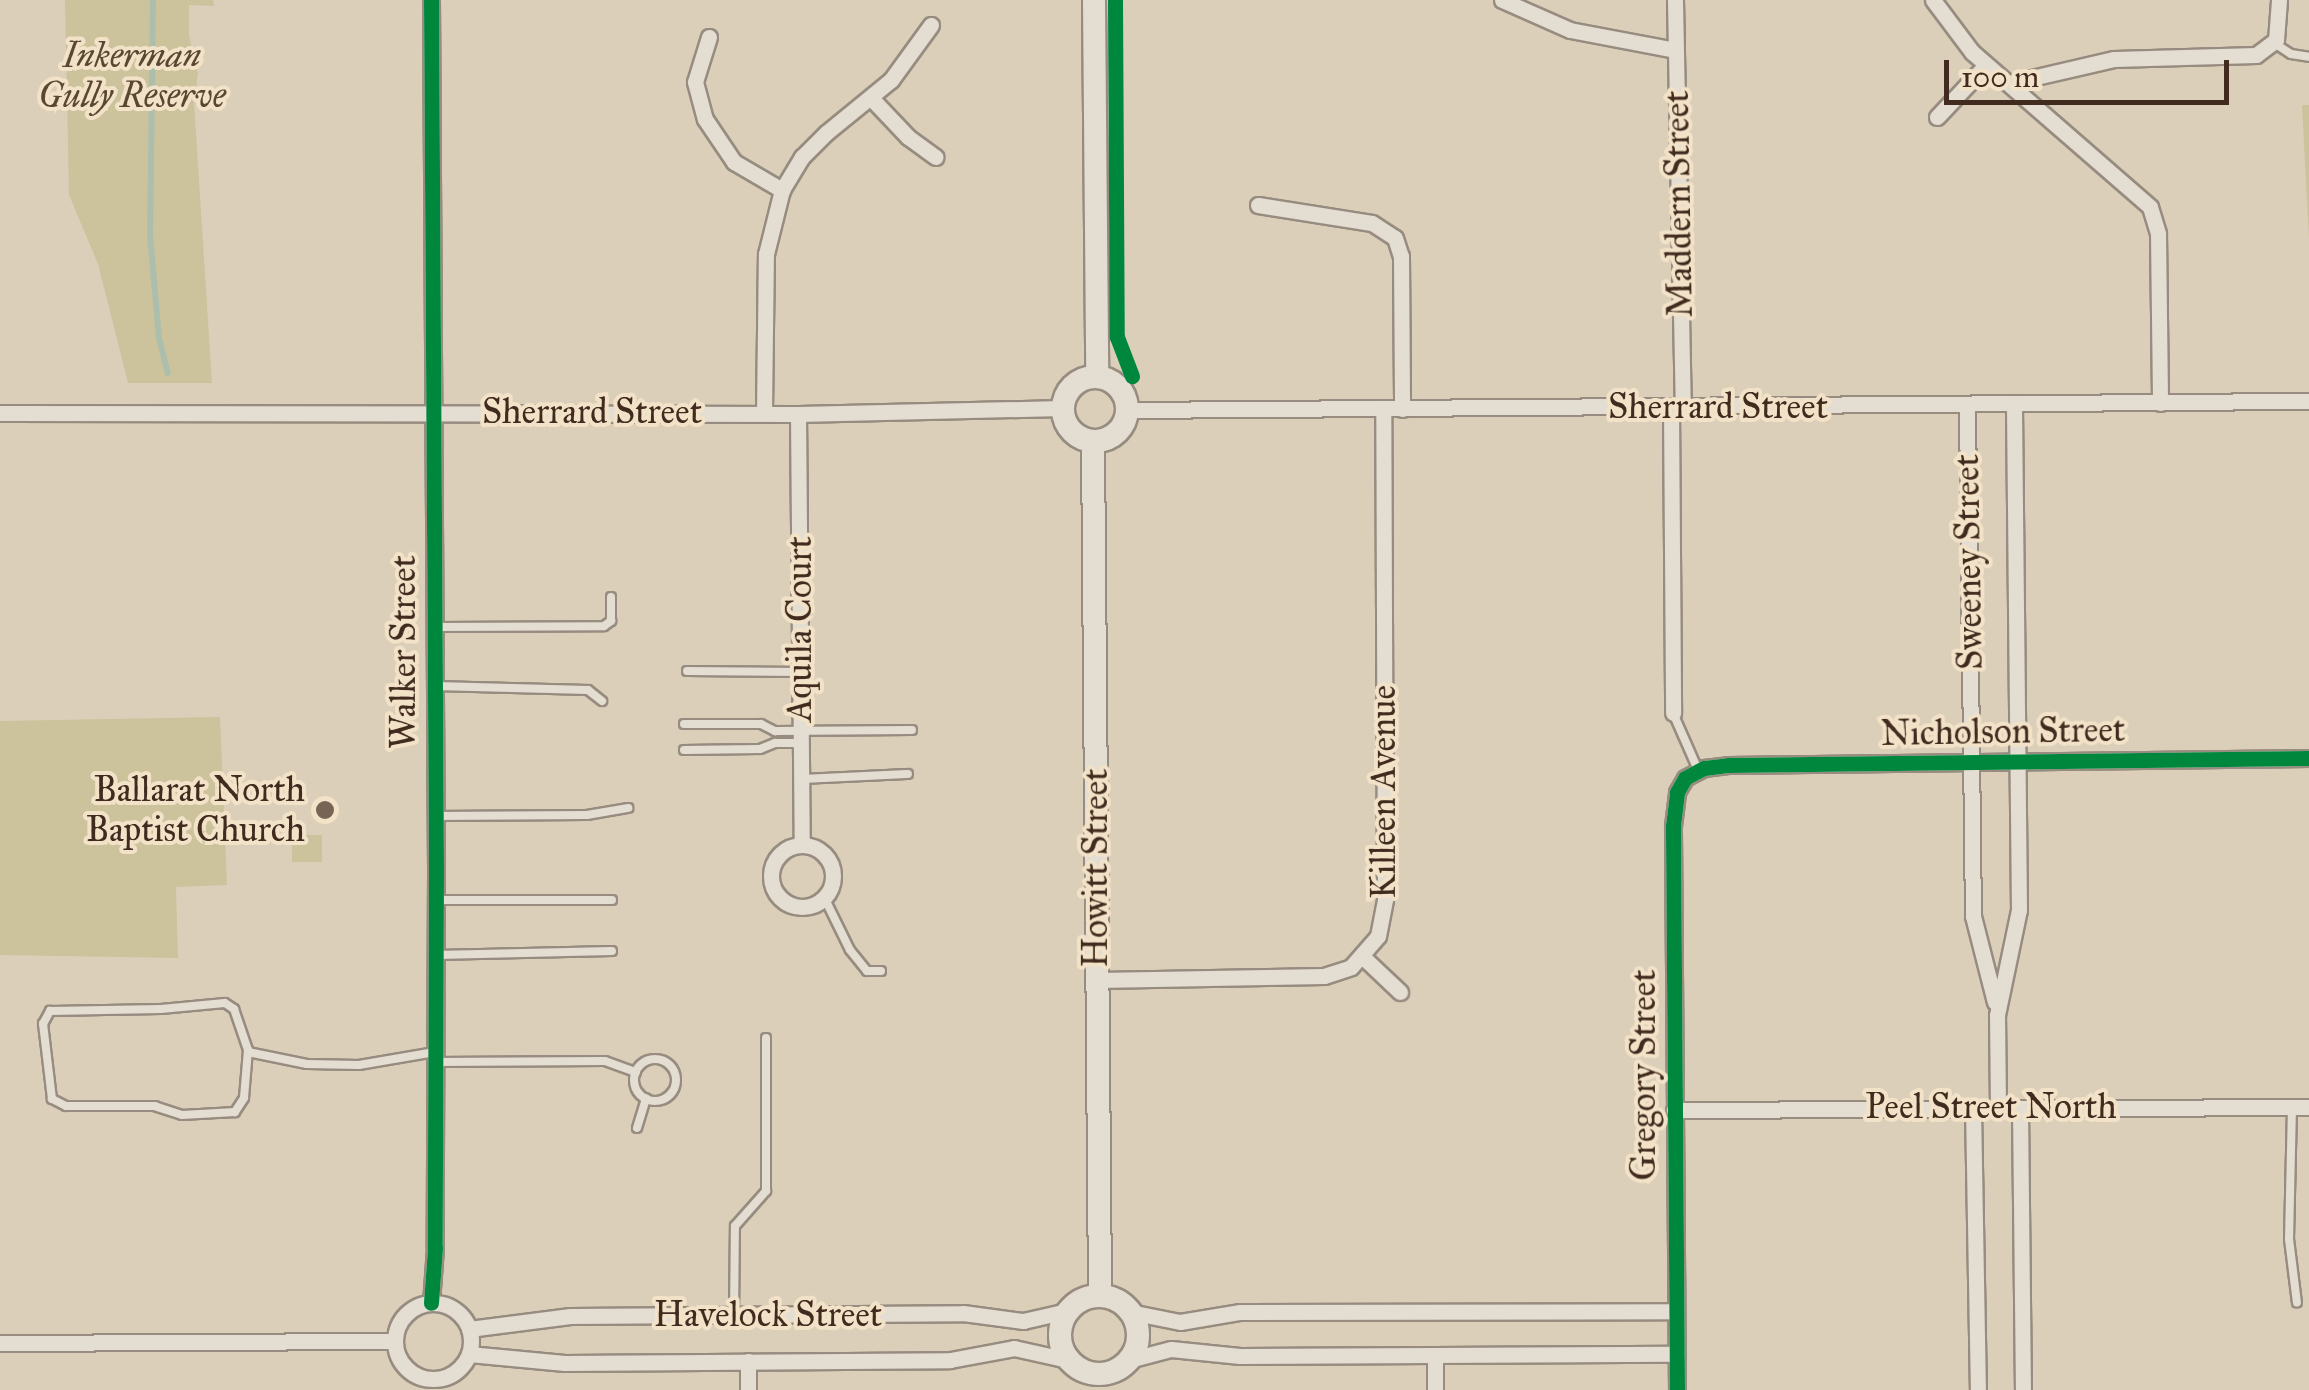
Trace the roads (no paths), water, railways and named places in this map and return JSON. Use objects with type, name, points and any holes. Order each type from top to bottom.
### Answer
[{"type":"street","name":"Walker Street","points":[[431,0],[436,900],[431,1303]]},
{"type":"street","points":[[1094,0],[1096,378]]},
{"type":"street","points":[[1502,0],[1570,30],[1676,50]]},
{"type":"street","name":"Maddern Street","points":[[1675,0],[1677,407]]},
{"type":"street","points":[[1934,0],[1961,40],[1986,65],[2142,196],[2152,211],[2158,234],[2160,402]]},
{"type":"street","points":[[2010,84],[2096,61],[2253,56],[2274,43],[2279,0]]},
{"type":"street","points":[[764,412],[766,254],[782,190],[826,133],[872,100],[930,26]]},
{"type":"street","points":[[709,37],[695,82],[706,120],[734,162],[782,190]]},
{"type":"street","points":[[1936,117],[1986,65]]},
{"type":"street","points":[[872,100],[908,137],[936,157]]},
{"type":"street","points":[[1258,205],[1372,223],[1395,238],[1402,262],[1402,409]]},
{"type":"street","points":[[1096,378],[1118,387],[1127,410],[1116,433],[1092,441],[1070,428],[1064,408],[1072,388],[1096,378]]},
{"type":"street","name":"Sherrard Street","points":[[1127,410],[2309,401]]},
{"type":"street","name":"Sweeney Street","points":[[1967,406],[1973,916],[1997,1016]]},
{"type":"street","name":"Sweeney Street","points":[[1998,1108],[1997,1016],[2018,910],[2014,406]]},
{"type":"street","points":[[1673,713],[1677,407]]},
{"type":"street","name":"Sherrard Street","points":[[0,413],[798,414],[1064,408]]},
{"type":"street","name":"Killeen Avenue","points":[[1363,957],[1378,936],[1385,906],[1383,410]]},
{"type":"street","name":"Aquila Court","points":[[798,414],[802,845]]},
{"type":"street","name":"Howitt Street","points":[[1092,441],[1100,1296]]},
{"type":"street","name":"Nicholson Street","points":[[1698,770],[1728,764],[2309,758]]},
{"type":"street","name":"Gregory Street","points":[[1677,1390],[1674,807],[1684,780],[1698,770]]},
{"type":"street","points":[[802,845],[818,850],[830,864],[832,882],[824,897],[797,906],[783,900],[774,889],[771,874],[776,859],[802,845]]},
{"type":"street","points":[[1097,980],[1312,977],[1340,973],[1363,957],[1400,992]]},
{"type":"street","name":"Peel Street North","points":[[1674,1110],[2301,1106]]},
{"type":"street","points":[[1973,1108],[1978,1390]]},
{"type":"street","points":[[2020,1108],[2023,1390]]},
{"type":"street","points":[[1129,1360],[1138,1333],[1130,1312],[1114,1298],[1100,1296],[1078,1301],[1067,1312],[1059,1336],[1068,1360],[1100,1382],[1129,1360],[1171,1349],[1240,1356],[1676,1354]]},
{"type":"street","points":[[431,1303],[454,1310],[469,1329],[469,1354],[455,1372],[433,1384],[402,1364],[395,1341],[402,1319],[431,1303]]},
{"type":"street","points":[[1130,1312],[1180,1322],[1240,1312],[1676,1311]]},
{"type":"street","name":"Havelock Street","points":[[469,1329],[548,1317],[963,1314],[1022,1321],[1067,1312]]},
{"type":"street","points":[[0,1343],[395,1341]]},
{"type":"street","name":"Havelock Street","points":[[469,1354],[565,1363],[950,1360],[1014,1348],[1068,1360]]},
{"type":"street","points":[[1435,1356],[1435,1390]]},
{"type":"street","points":[[748,1361],[748,1390]]},
{"type":"lane","points":[[2274,43],[2309,58]]},
{"type":"lane","points":[[434,627],[604,626],[611,621],[611,597]]},
{"type":"lane","points":[[688,671],[800,672]]},
{"type":"lane","points":[[434,686],[588,690],[602,700]]},
{"type":"lane","points":[[1673,713],[1698,770]]},
{"type":"lane","points":[[684,724],[761,724],[800,737]]},
{"type":"lane","points":[[684,750],[760,749],[800,737],[912,730]]},
{"type":"lane","points":[[801,779],[838,774],[908,774]]},
{"type":"lane","points":[[435,816],[586,816],[628,808]]},
{"type":"lane","points":[[824,897],[850,950],[867,971],[880,972]]},
{"type":"lane","points":[[436,900],[612,900]]},
{"type":"lane","points":[[436,955],[612,951]]},
{"type":"lane","points":[[227,1003],[234,1008],[248,1052],[243,1100],[230,1114],[178,1115],[155,1106],[64,1106],[51,1096],[43,1019],[48,1012],[60,1008],[156,1010],[227,1003]]},
{"type":"lane","points":[[734,1316],[734,1226],[766,1191],[766,1038]]},
{"type":"lane","points":[[248,1052],[308,1064],[358,1066],[436,1057],[610,1062],[636,1072]]},
{"type":"lane","points":[[654,1059],[664,1061],[674,1072],[675,1087],[668,1097],[646,1098],[636,1088],[636,1072],[654,1059]]},
{"type":"lane","points":[[637,1128],[646,1098]]},
{"type":"lane","points":[[2297,1302],[2289,1239],[2301,1106]]},
{"type":"waterway","points":[[153,0],[150,235],[159,338],[168,373]]},
{"type":"place","name":"Ballarat North Baptist Church","points":[[325,810]]},
{"type":"park label","name":"Inkerman Gully Reserve","points":[[132,76]]}]
